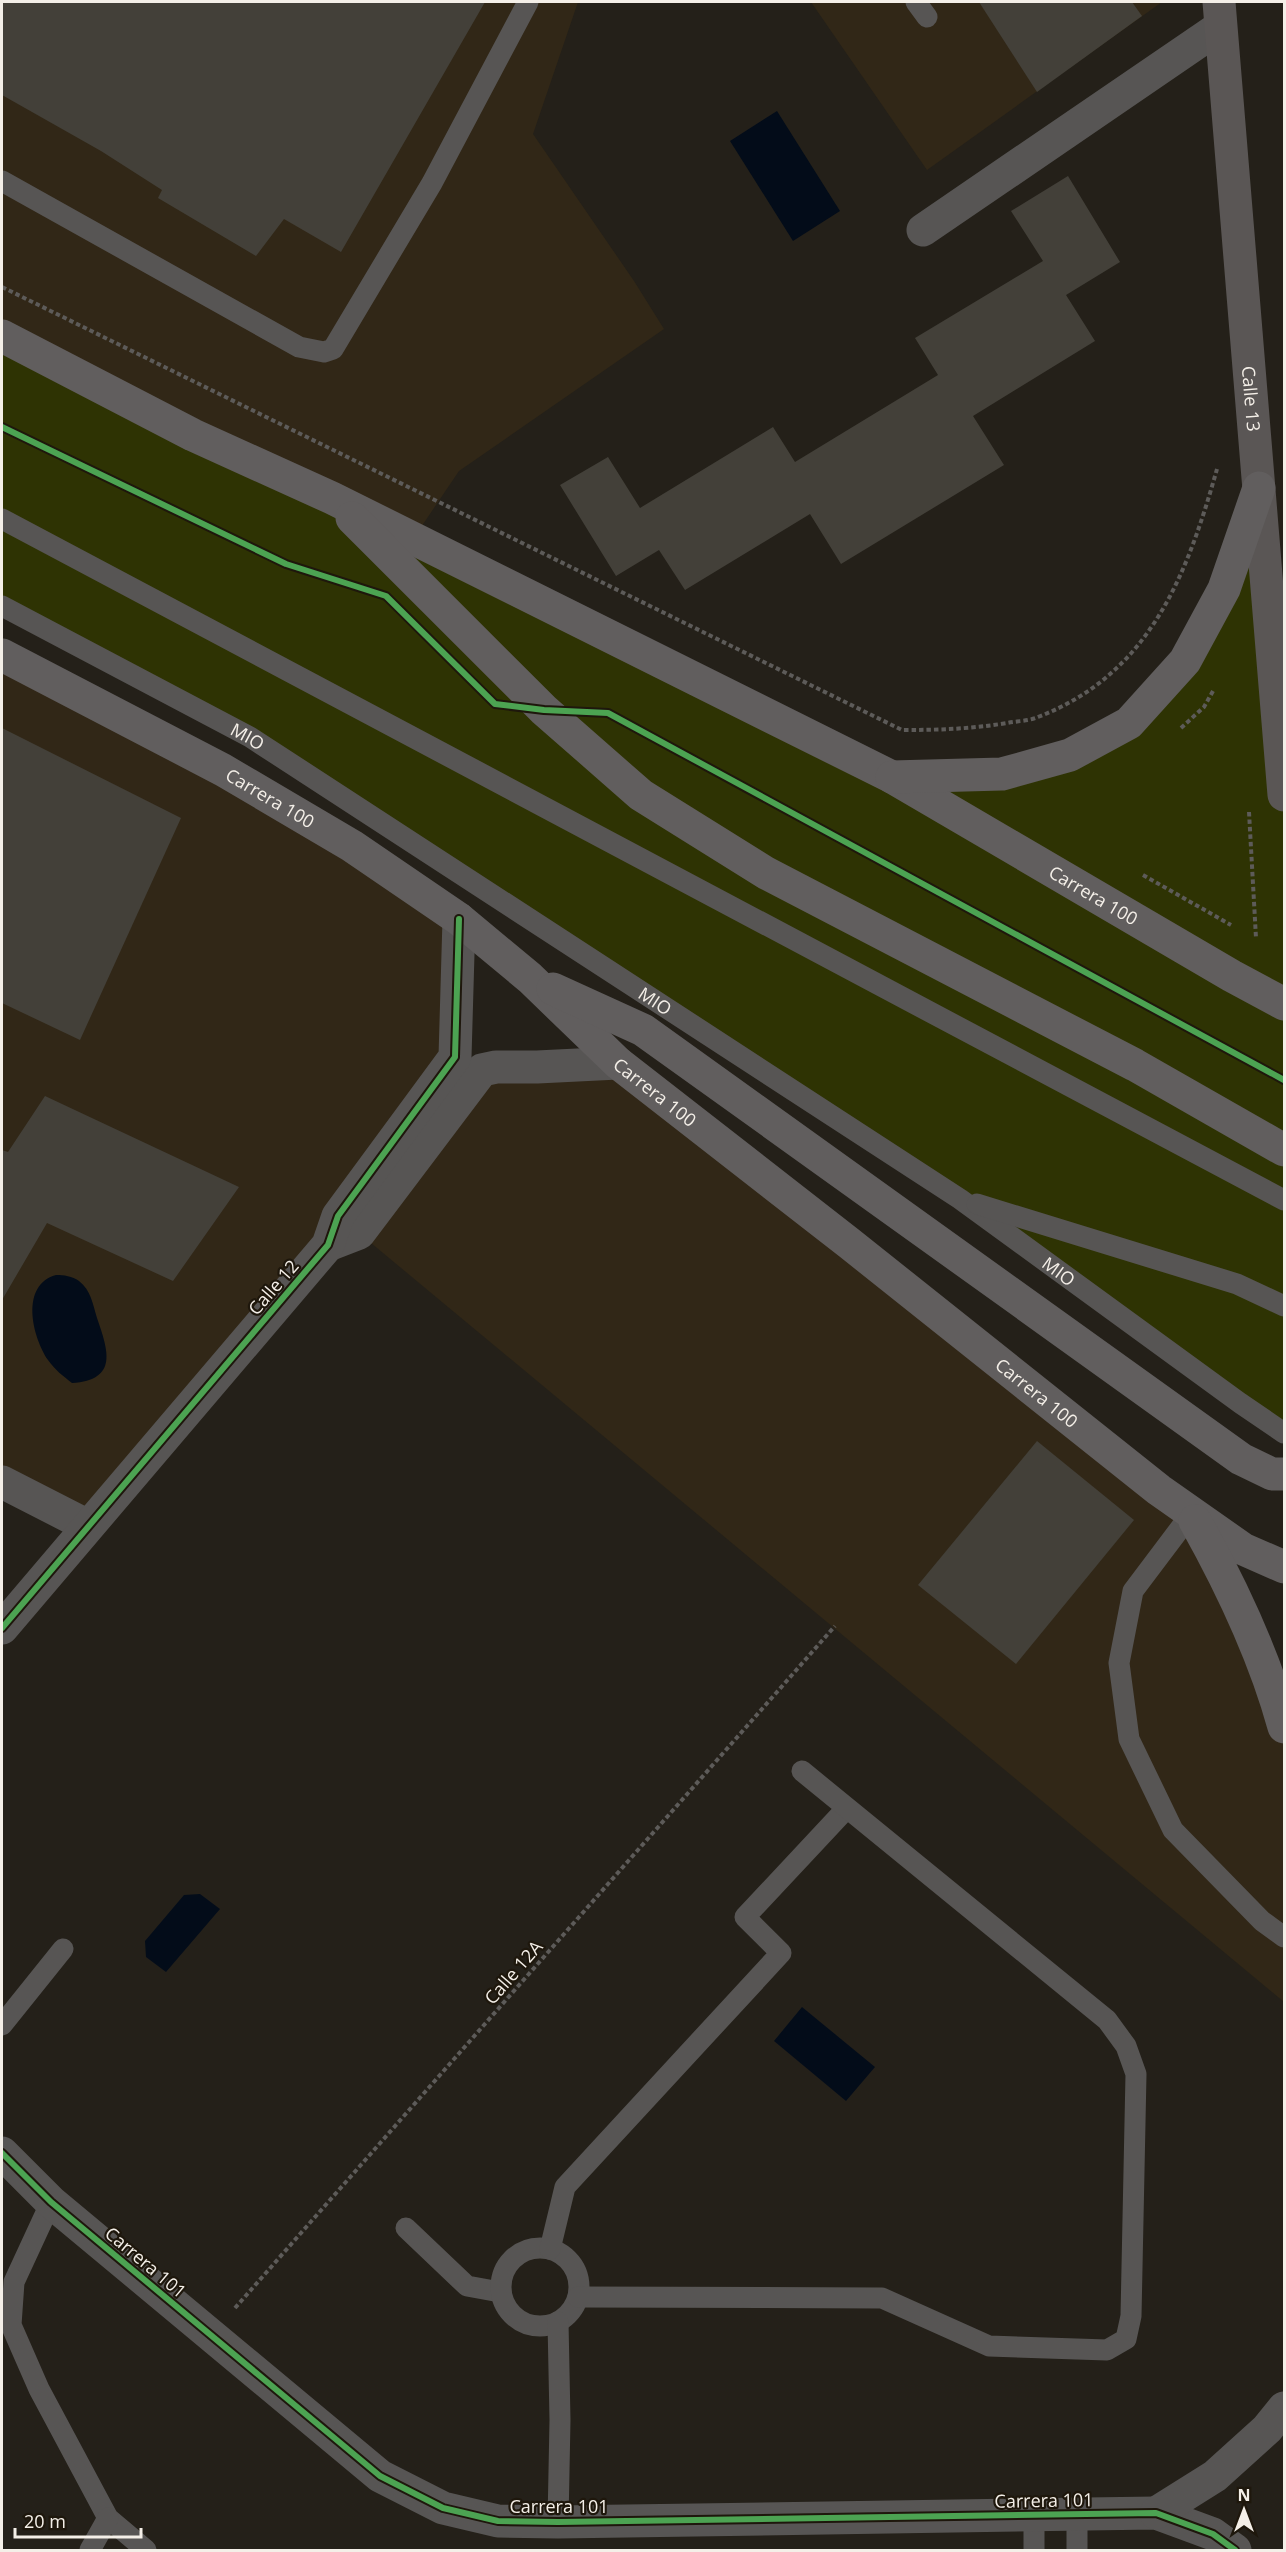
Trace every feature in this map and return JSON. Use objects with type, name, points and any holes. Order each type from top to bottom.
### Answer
[{"type":"main road","name":"Calle 13","points":[[1220,14],[1284,795]]},
{"type":"main road","name":"Carrera 100","points":[[2,336],[193,435],[332,498],[892,777],[1232,976],[1284,1004]]},
{"type":"main road","points":[[892,777],[1002,774],[1070,755],[1129,723],[1185,661],[1224,589],[1259,488]]},
{"type":"main road","points":[[332,498],[544,710],[640,795],[766,873],[1135,1065],[1284,1150]]},
{"type":"main road","name":"Carrera 100","points":[[2,655],[223,770],[352,846],[459,919],[530,978],[618,1063],[1191,1514],[1243,1549],[1284,1567]]},
{"type":"main road","points":[[530,978],[643,1030],[1241,1459],[1272,1473],[1284,1474]]},
{"type":"main road","points":[[1191,1514],[1215,1557],[1251,1632],[1284,1727]]},
{"type":"street","points":[[923,230],[1220,14]]},
{"type":"street","name":"Calle 12","points":[[2,1628],[328,1245],[338,1216],[455,1057],[459,919]]},
{"type":"street","name":"Calle 12","points":[[328,1245],[359,1233],[482,1070],[496,1067],[618,1063]]},
{"type":"street","points":[[2,1482],[88,1526]]},
{"type":"street","name":"Carrera 101","points":[[2,2153],[51,2202],[380,2476],[443,2508],[498,2521],[558,2522],[1156,2513],[1213,2534],[1235,2550]]},
{"type":"street","points":[[1156,2513],[1215,2476],[1267,2429],[1284,2408]]},
{"type":"lane","points":[[2,181],[299,347],[324,352],[333,349],[432,183],[528,2]]},
{"type":"lane","points":[[2,519],[1284,1200]]},
{"type":"lane","name":"MIO","points":[[2,606],[250,737],[960,1199],[1284,1433]]},
{"type":"lane","points":[[960,1199],[1237,1284],[1284,1306]]},
{"type":"lane","points":[[1191,1514],[1133,1591],[1119,1663],[1129,1739],[1173,1830],[1262,1922],[1284,1937]]},
{"type":"lane","points":[[578,2297],[882,2298],[989,2346],[1107,2350],[1126,2339],[1131,2316],[1136,2074],[1126,2046],[1107,2020],[802,1771]]},
{"type":"lane","points":[[550,2249],[566,2187],[782,1953],[745,1917],[846,1809]]},
{"type":"lane","points":[[2,2025],[63,1949]]},
{"type":"lane","points":[[51,2202],[14,2282],[11,2325],[39,2389],[108,2518],[146,2550]]},
{"type":"lane","points":[[406,2229],[467,2286],[500,2292]]},
{"type":"lane","points":[[535,2248],[550,2249],[564,2256],[574,2268],[579,2282],[578,2297],[571,2311],[558,2322],[545,2326],[530,2325],[516,2319],[505,2307],[500,2292],[502,2277],[508,2263],[520,2253],[535,2248]]},
{"type":"lane","points":[[558,2322],[560,2420],[558,2522]]},
{"type":"lane","points":[[1034,2515],[1034,2550]]},
{"type":"lane","points":[[1077,2515],[1077,2550]]},
{"type":"lane","points":[[90,2550],[108,2518]]},
{"type":"path","points":[[2,287],[902,730],[967,730],[1037,718],[1091,691],[1131,655],[1163,612],[1187,564],[1219,461]]},
{"type":"path","points":[[1173,734],[1204,707],[1216,687]]},
{"type":"path","points":[[1139,873],[1231,925]]},
{"type":"shaded area","points":[[2,2],[578,2],[533,134],[634,281],[664,329],[459,471],[413,539],[2,336]]},
{"type":"shaded area","points":[[811,2],[1162,2],[927,170]]},
{"type":"shaded area","points":[[2,655],[459,919],[455,1057],[88,1526],[2,1482]]},
{"type":"shaded area","points":[[618,1063],[1191,1514],[1284,1727],[1284,2002],[359,1233],[482,1070]]},
{"type":"green space","points":[[2,336],[892,777],[1070,755],[1185,661],[1259,488],[1284,795],[1284,1433],[960,1199],[250,737],[2,606]]},
{"type":"water","points":[[777,111],[840,211],[793,241],[730,141]]},
{"type":"water","points":[[56,1275],[71,1277],[83,1285],[91,1298],[101,1330],[106,1361],[103,1370],[87,1381],[72,1383],[62,1375],[48,1360],[37,1338],[32,1312],[33,1300],[37,1289]]},
{"type":"water","points":[[200,1894],[220,1909],[166,1972],[146,1957],[145,1941],[184,1895]]},
{"type":"water","points":[[802,2007],[875,2067],[846,2101],[774,2041]]},
{"type":"building","points":[[2,2],[485,2],[341,252],[284,219],[256,256],[158,198],[162,190],[101,151],[2,95]]},
{"type":"building","points":[[979,2],[1132,2],[1142,16],[1037,92]]},
{"type":"building","points":[[1068,176],[1120,262],[1066,295],[1095,341],[973,416],[1004,465],[841,564],[810,514],[685,590],[659,550],[616,576],[560,485],[608,457],[640,508],[773,427],[795,462],[938,375],[915,338],[1043,261],[1011,211]]},
{"type":"building","points":[[2,728],[181,818],[80,1040],[2,1003]]},
{"type":"building","points":[[45,1096],[239,1187],[173,1281],[47,1223],[2,1300],[2,1150],[8,1152]]},
{"type":"building","points":[[1037,1441],[1134,1520],[1016,1664],[918,1585]]},
{"type":"cycle path","points":[[2,427],[286,564],[386,596],[495,704],[544,710],[608,713],[1284,1080]]},
{"type":"cycle path","points":[[2,1628],[328,1245],[338,1216],[455,1057],[459,919]]},
{"type":"cycle path","points":[[2,2153],[51,2202],[380,2476],[443,2508],[498,2521],[558,2522],[1156,2513],[1213,2534],[1235,2550]]}]
